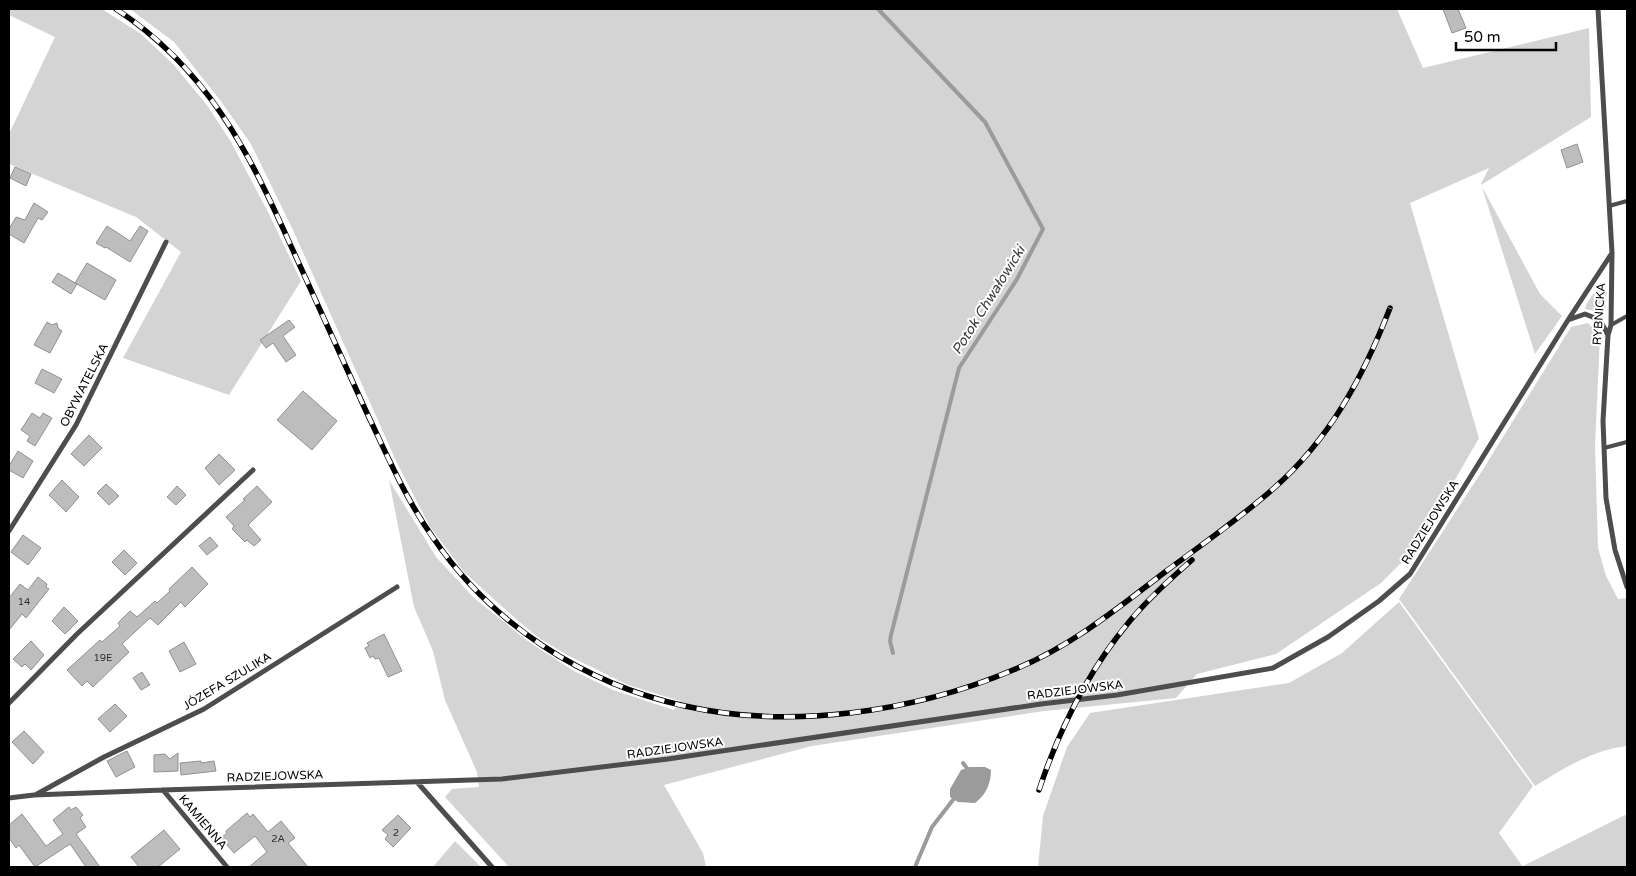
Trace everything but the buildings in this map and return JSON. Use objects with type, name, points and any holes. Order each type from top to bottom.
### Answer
[{"type":"street","name":"RYBNICKA","points":[[1598,9],[1612,254],[1611,325],[1608,335],[1603,422],[1606,498],[1615,550],[1627,587]]},
{"type":"street","name":"OBYWATELSKA","points":[[9,531],[76,424],[166,242]]},
{"type":"street","name":"RADZIEJOWSKA","points":[[163,790],[502,779],[677,758],[1041,704],[1117,695],[1273,668],[1328,637],[1378,601],[1410,574],[1568,320],[1612,254]]},
{"type":"street","points":[[1568,320],[1586,314],[1600,320],[1608,335]]},
{"type":"street","points":[[9,703],[77,634],[253,470]]},
{"type":"street","name":"JÓZEFA SZULIKA","points":[[34,795],[104,757],[204,709],[397,587]]},
{"type":"street","points":[[418,782],[492,867]]},
{"type":"street","name":"JÓZEFA SZULIKA","points":[[9,798],[34,795],[163,790]]},
{"type":"street","name":"KAMIENNA","points":[[163,790],[228,867]]},
{"type":"lane","points":[[1610,206],[1627,201]]},
{"type":"lane","points":[[1611,325],[1627,316]]},
{"type":"lane","points":[[1604,448],[1627,442]]},
{"type":"shaded area","points":[[9,9],[102,9],[141,34],[173,64],[207,105],[231,142],[269,214],[301,281],[229,395],[123,358],[181,252],[136,217],[9,164],[9,134],[55,37],[9,15]]},
{"type":"shaded area","points":[[130,9],[1397,9],[1423,68],[1589,28],[1591,117],[1481,185],[1489,168],[1410,203],[1479,438],[1415,549],[1381,583],[1276,654],[1197,674],[1176,698],[1044,711],[812,746],[664,785],[703,853],[706,867],[509,867],[445,797],[452,789],[479,787],[477,772],[445,700],[433,651],[414,607],[389,480],[436,557],[474,598],[529,642],[574,671],[613,690],[674,710],[680,701],[628,685],[569,656],[539,638],[465,573],[430,527],[397,463],[293,230],[251,144],[220,100],[174,42]]},
{"type":"shaded area","points":[[1482,186],[1540,294],[1562,316],[1535,354]]},
{"type":"shaded area","points":[[1602,288],[1607,292],[1605,310],[1601,312],[1585,309],[1591,297]]},
{"type":"shaded area","points":[[1588,323],[1600,336],[1595,445],[1598,548],[1606,576],[1618,599],[1627,598],[1627,746],[1602,751],[1568,766],[1535,786],[1399,599],[1482,471],[1571,327]]},
{"type":"shaded area","points":[[1399,602],[1533,786],[1499,833],[1523,867],[1038,867],[1043,816],[1067,747],[1090,713],[1289,683],[1342,653]]},
{"type":"shaded area","points":[[970,767],[985,767],[991,770],[989,784],[985,792],[975,803],[958,802],[950,797],[950,789],[961,770]]},
{"type":"shaded area","points":[[1627,814],[1627,867],[1523,866]]},
{"type":"shaded area","points":[[455,841],[481,867],[433,867]]},
{"type":"waterway","name":"Potok Chwałowicki","points":[[878,9],[985,122],[1043,229],[1017,279],[959,368],[891,635],[890,641],[893,653]]},
{"type":"waterway","name":"Potok Chwałowicki","points":[[963,763],[969,771]]},
{"type":"waterway","name":"Potok Chwałowicki","points":[[915,867],[932,827],[956,796]]},
{"type":"railway","points":[[116,9],[148,32],[176,58],[222,114],[241,145],[275,211],[397,477],[424,524],[457,570],[483,598],[512,623],[543,646],[576,666],[611,683],[685,706],[725,713],[767,716],[852,713],[935,697],[975,685],[1034,661],[1054,650],[1111,613],[1220,532],[1273,489],[1293,470],[1312,449],[1343,406],[1380,334],[1390,308]]},
{"type":"railway","points":[[1039,790],[1056,745],[1076,702],[1101,660],[1136,614],[1192,560]]}]
